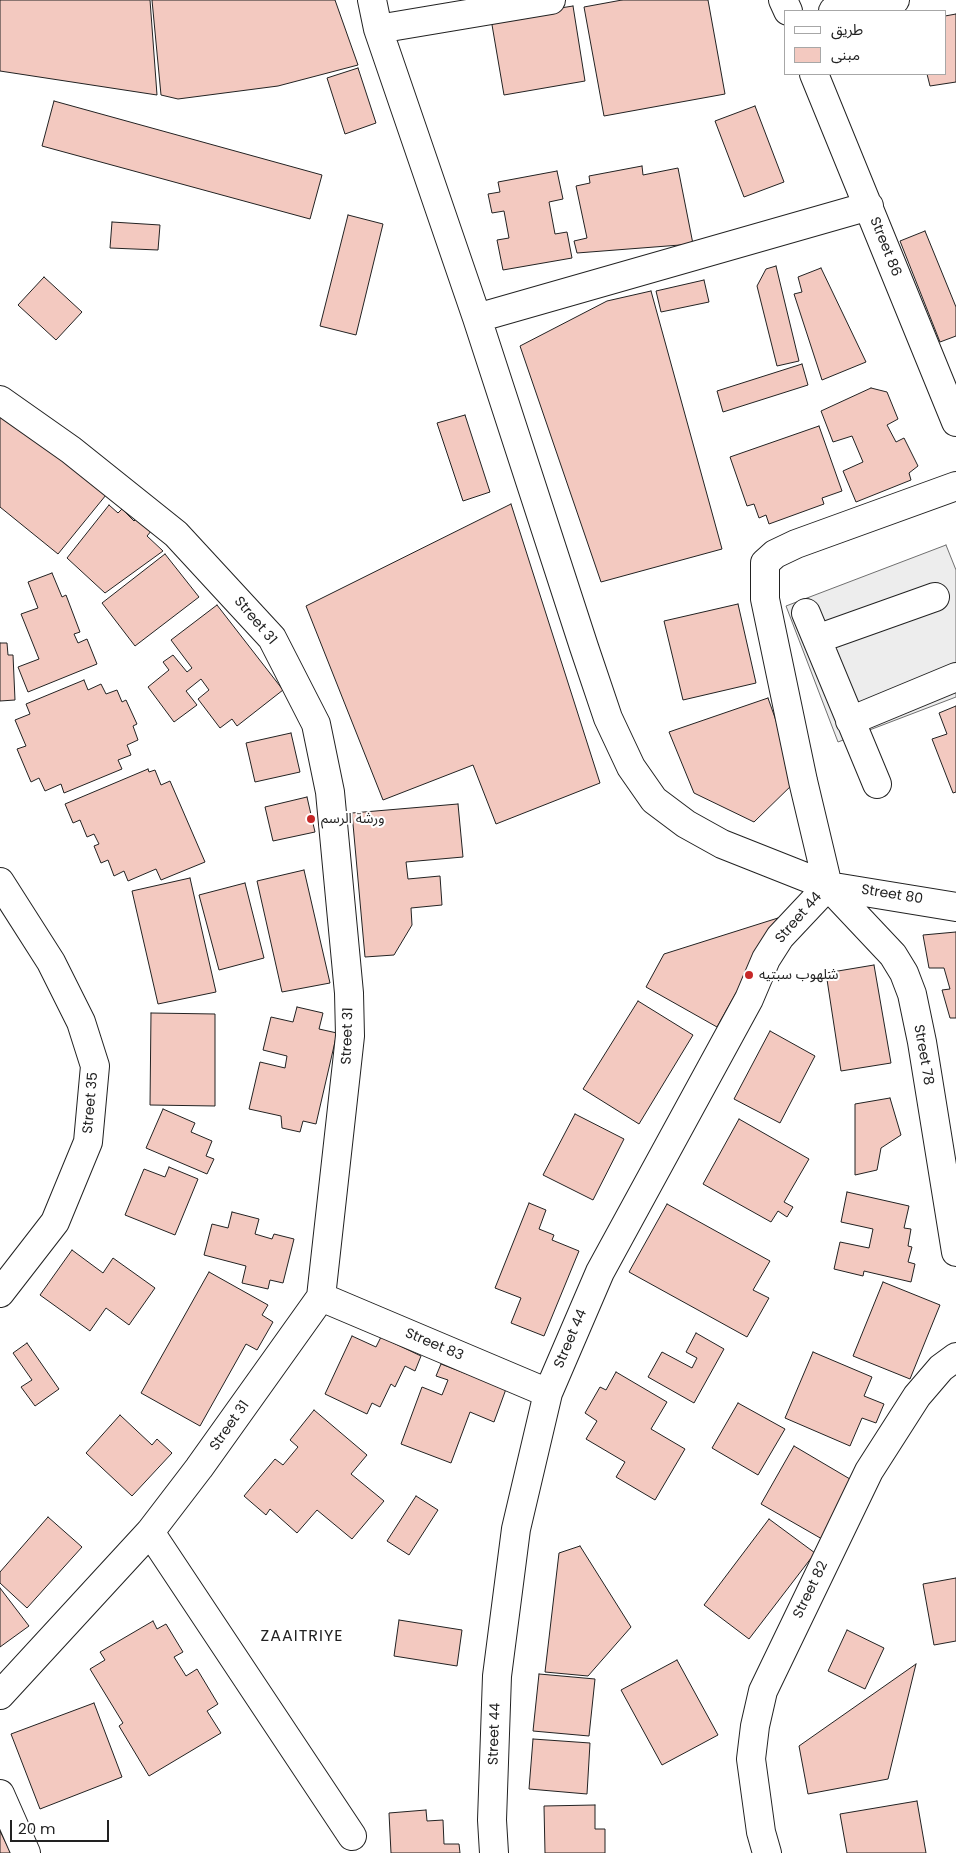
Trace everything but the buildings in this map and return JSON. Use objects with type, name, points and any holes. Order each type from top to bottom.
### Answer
[{"type":"street","points":[[372,0],[378,29],[478,318],[584,647],[608,718],[631,767],[654,800],[686,824],[722,844],[828,886]]},
{"type":"street","points":[[378,29],[551,0]]},
{"type":"street","points":[[839,10],[895,0]]},
{"type":"street","name":"Street 86","points":[[814,75],[956,422]]},
{"type":"street","points":[[478,318],[868,206]]},
{"type":"street","name":"Street 31","points":[[0,400],[72,450],[176,534],[272,638],[316,724],[330,792],[349,993],[350,1036],[321,1297],[199,1468],[150,1532],[0,1695]]},
{"type":"street","points":[[828,886],[803,781],[765,599],[765,563],[774,554],[796,544],[955,489]]},
{"type":"street","points":[[817,639],[935,597]]},
{"type":"street","points":[[806,613],[877,784]]},
{"type":"street","points":[[850,720],[956,677]]},
{"type":"street","name":"Street 35","points":[[0,882],[51,962],[81,1022],[95,1066],[88,1142],[55,1222],[0,1293]]},
{"type":"street","name":"Street 80","points":[[828,886],[956,906]]},
{"type":"street","name":"Street 78","points":[[828,886],[893,955],[904,974],[912,994],[922,1042],[956,1252]]},
{"type":"street","name":"Street 44","points":[[494,1853],[492,1820],[497,1676],[516,1530],[548,1393],[600,1272],[749,999],[766,959],[780,937],[828,886]]},
{"type":"street","name":"Street 83","points":[[321,1297],[548,1393]]},
{"type":"street","name":"Street 82","points":[[767,1853],[761,1832],[751,1759],[755,1726],[763,1692],[869,1471],[916,1396],[941,1368],[956,1357]]},
{"type":"street","points":[[150,1532],[352,1836]]},
{"type":"street","points":[[0,1794],[26,1853]]},
{"type":"shaded area","points":[[946,545],[956,570],[956,697],[838,742],[786,606]]},
{"type":"place","name":"ورشة الرسم","points":[[311,819]]},
{"type":"place","name":"شلهوب سبتيه","points":[[749,975]]},
{"type":"district","name":"ZAAITRIYE","points":[[302,1637]]}]
